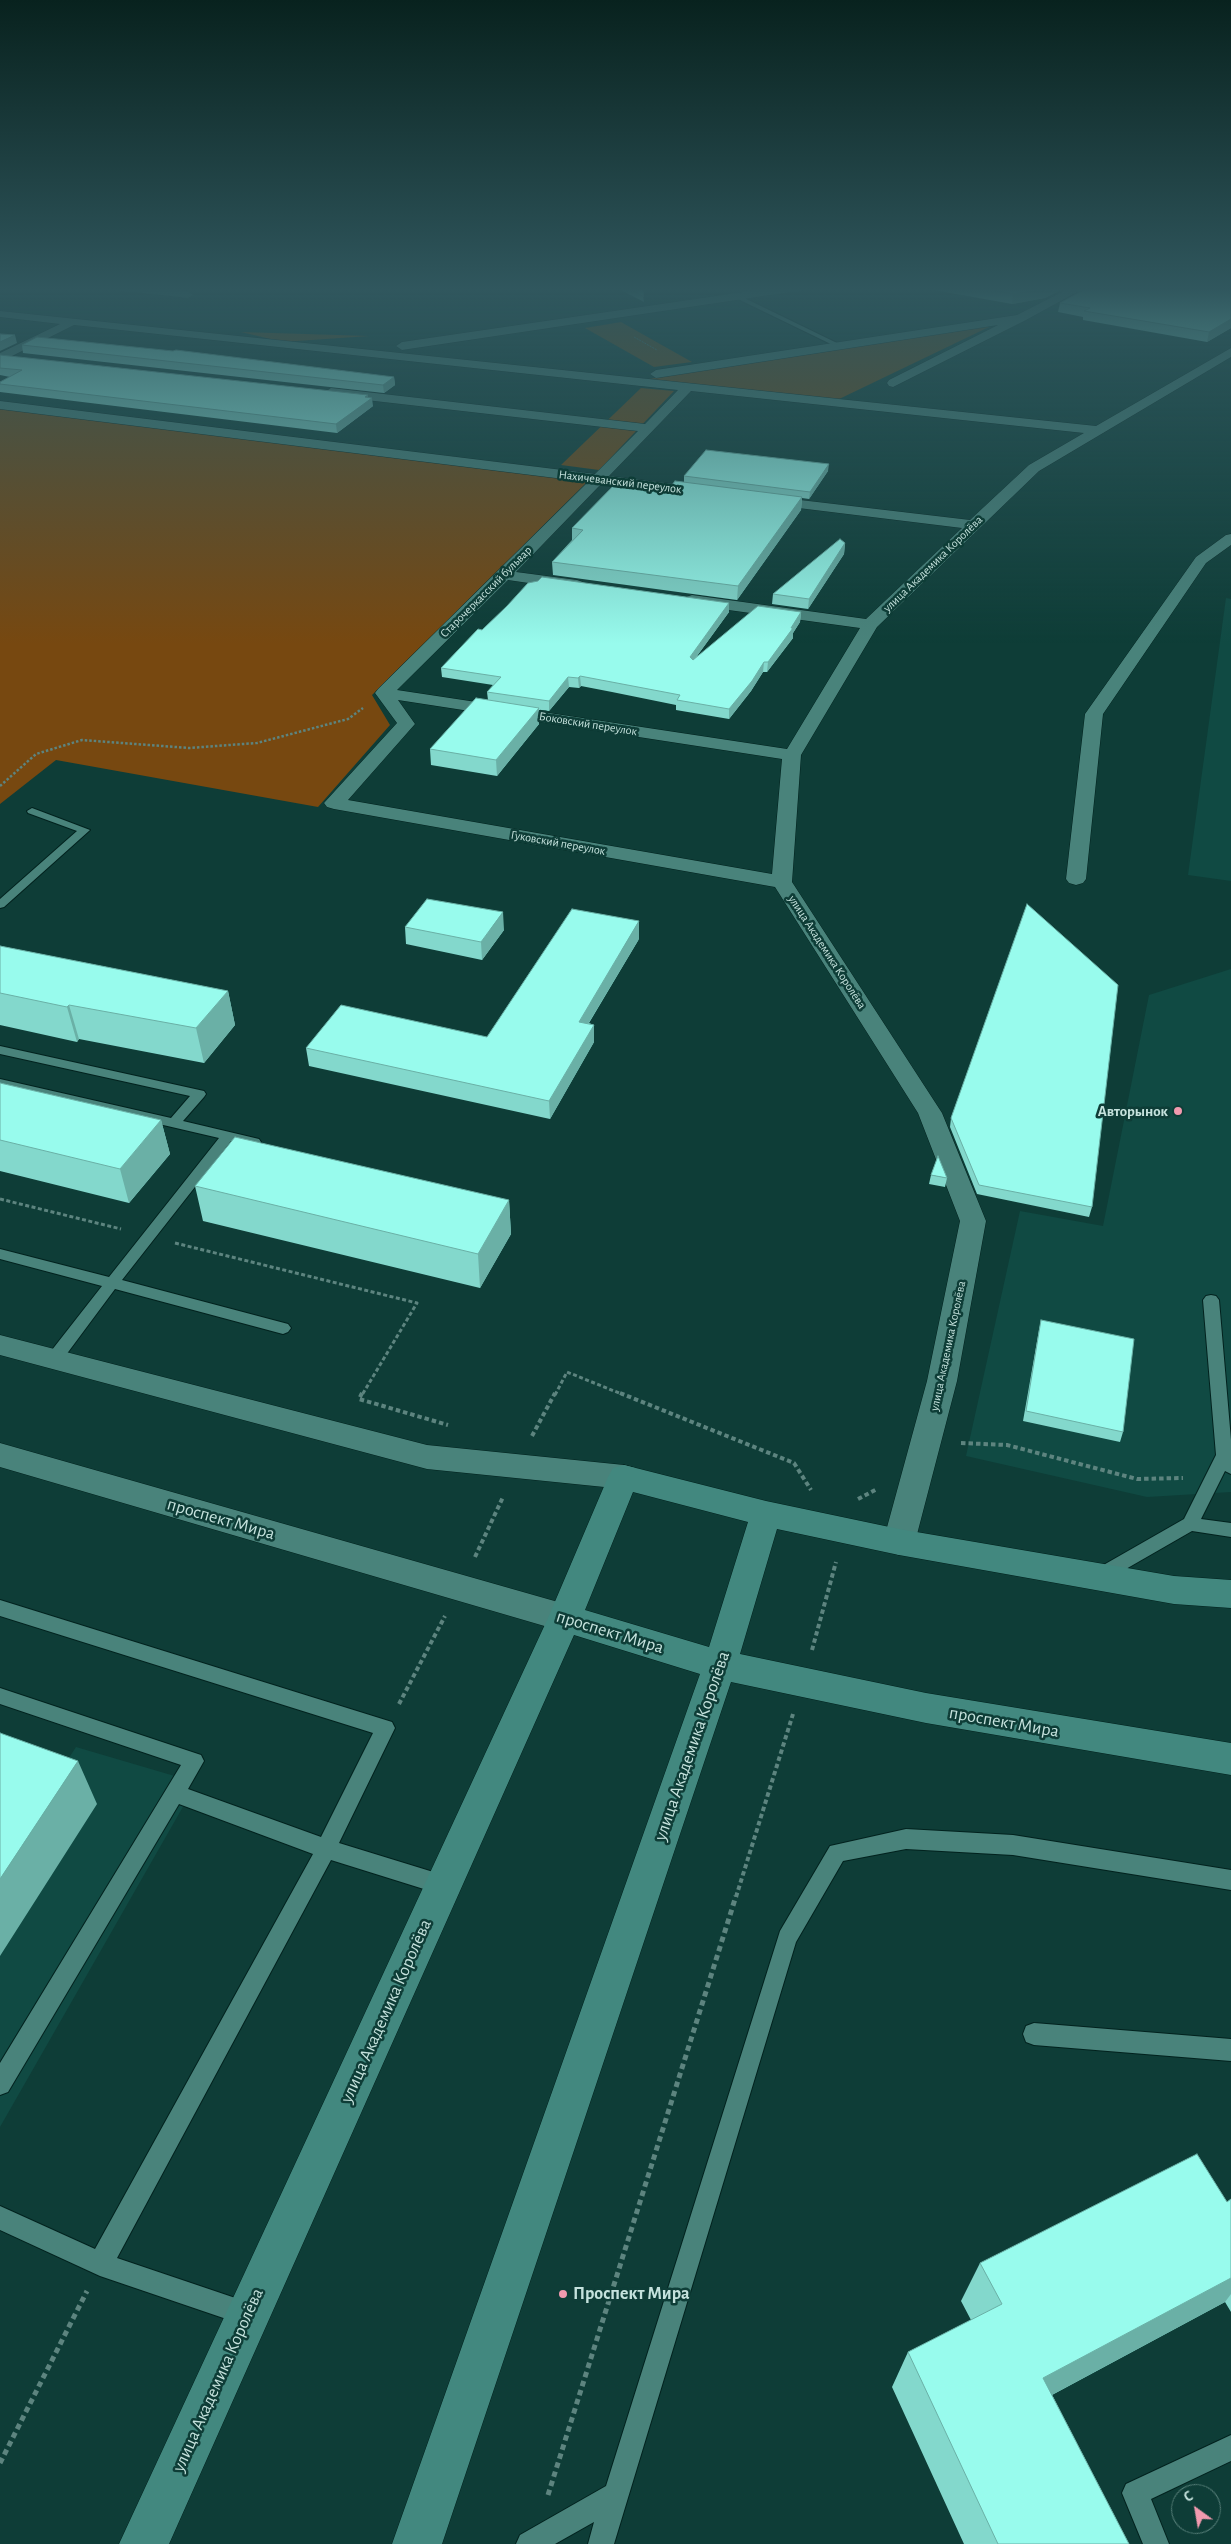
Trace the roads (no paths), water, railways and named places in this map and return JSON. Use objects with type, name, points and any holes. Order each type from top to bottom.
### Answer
[{"type":"main road","points":[[624,1477],[766,1514],[899,1542],[1174,1590],[1231,1594]]},
{"type":"main road","name":"улица Академика Королёва","points":[[144,2544],[564,1618],[624,1477]]},
{"type":"main road","name":"улица Академика Королёва","points":[[417,2544],[720,1665],[766,1514]]},
{"type":"main road","name":"проспект Мира","points":[[564,1618],[720,1665],[926,1708],[1231,1759]]},
{"type":"street","name":"Нахичеванский переулок","points":[[6,406],[717,494]]},
{"type":"street","points":[[451,406],[649,428]]},
{"type":"street","name":"Старочеркасский бульвар","points":[[384,693],[504,575],[670,406]]},
{"type":"street","points":[[865,406],[1095,430]]},
{"type":"street","name":"улица Академика Королёва","points":[[899,1542],[942,1380],[973,1221],[930,1112],[782,882],[792,755],[870,624],[1034,468],[1137,406]]},
{"type":"street","points":[[756,498],[972,525]]},
{"type":"street","points":[[1076,879],[1094,714],[1201,560],[1231,538]]},
{"type":"street","points":[[504,575],[593,587]]},
{"type":"street","points":[[672,598],[870,624]]},
{"type":"street","name":"Боковский переулок","points":[[384,693],[792,755]]},
{"type":"street","name":"Гуковский переулок","points":[[384,693],[406,724],[334,803],[782,882]]},
{"type":"street","points":[[0,1344],[428,1457],[624,1477]]},
{"type":"street","name":"проспект Мира","points":[[0,1455],[564,1618]]},
{"type":"lane","points":[[0,905],[85,830],[32,811]]},
{"type":"lane","points":[[0,1050],[199,1094],[174,1123]]},
{"type":"lane","points":[[0,1083],[267,1145]]},
{"type":"lane","points":[[54,1359],[228,1136]]},
{"type":"lane","points":[[0,1254],[283,1328]]},
{"type":"lane","points":[[1098,1577],[1190,1524],[1212,1478],[1227,1461],[1211,1300]]},
{"type":"lane","points":[[1190,1524],[1231,1530]]},
{"type":"lane","points":[[0,1608],[385,1728],[341,1814],[326,1849],[100,2264]]},
{"type":"lane","points":[[0,1696],[194,1761],[0,2084]]},
{"type":"lane","points":[[175,1794],[326,1849],[443,1885]]},
{"type":"lane","points":[[601,2544],[787,1938],[837,1853],[906,1839],[1013,1845],[1231,1880]]},
{"type":"lane","points":[[1034,2034],[1231,2050]]},
{"type":"lane","points":[[0,2218],[100,2264],[248,2315]]},
{"type":"lane","points":[[1156,2544],[1135,2493],[1231,2448]]},
{"type":"lane","points":[[531,2542],[616,2495]]},
{"type":"place","name":"Авторынок","points":[[1178,1111]]},
{"type":"place","name":"Проспект Мира","points":[[563,2294]]}]
